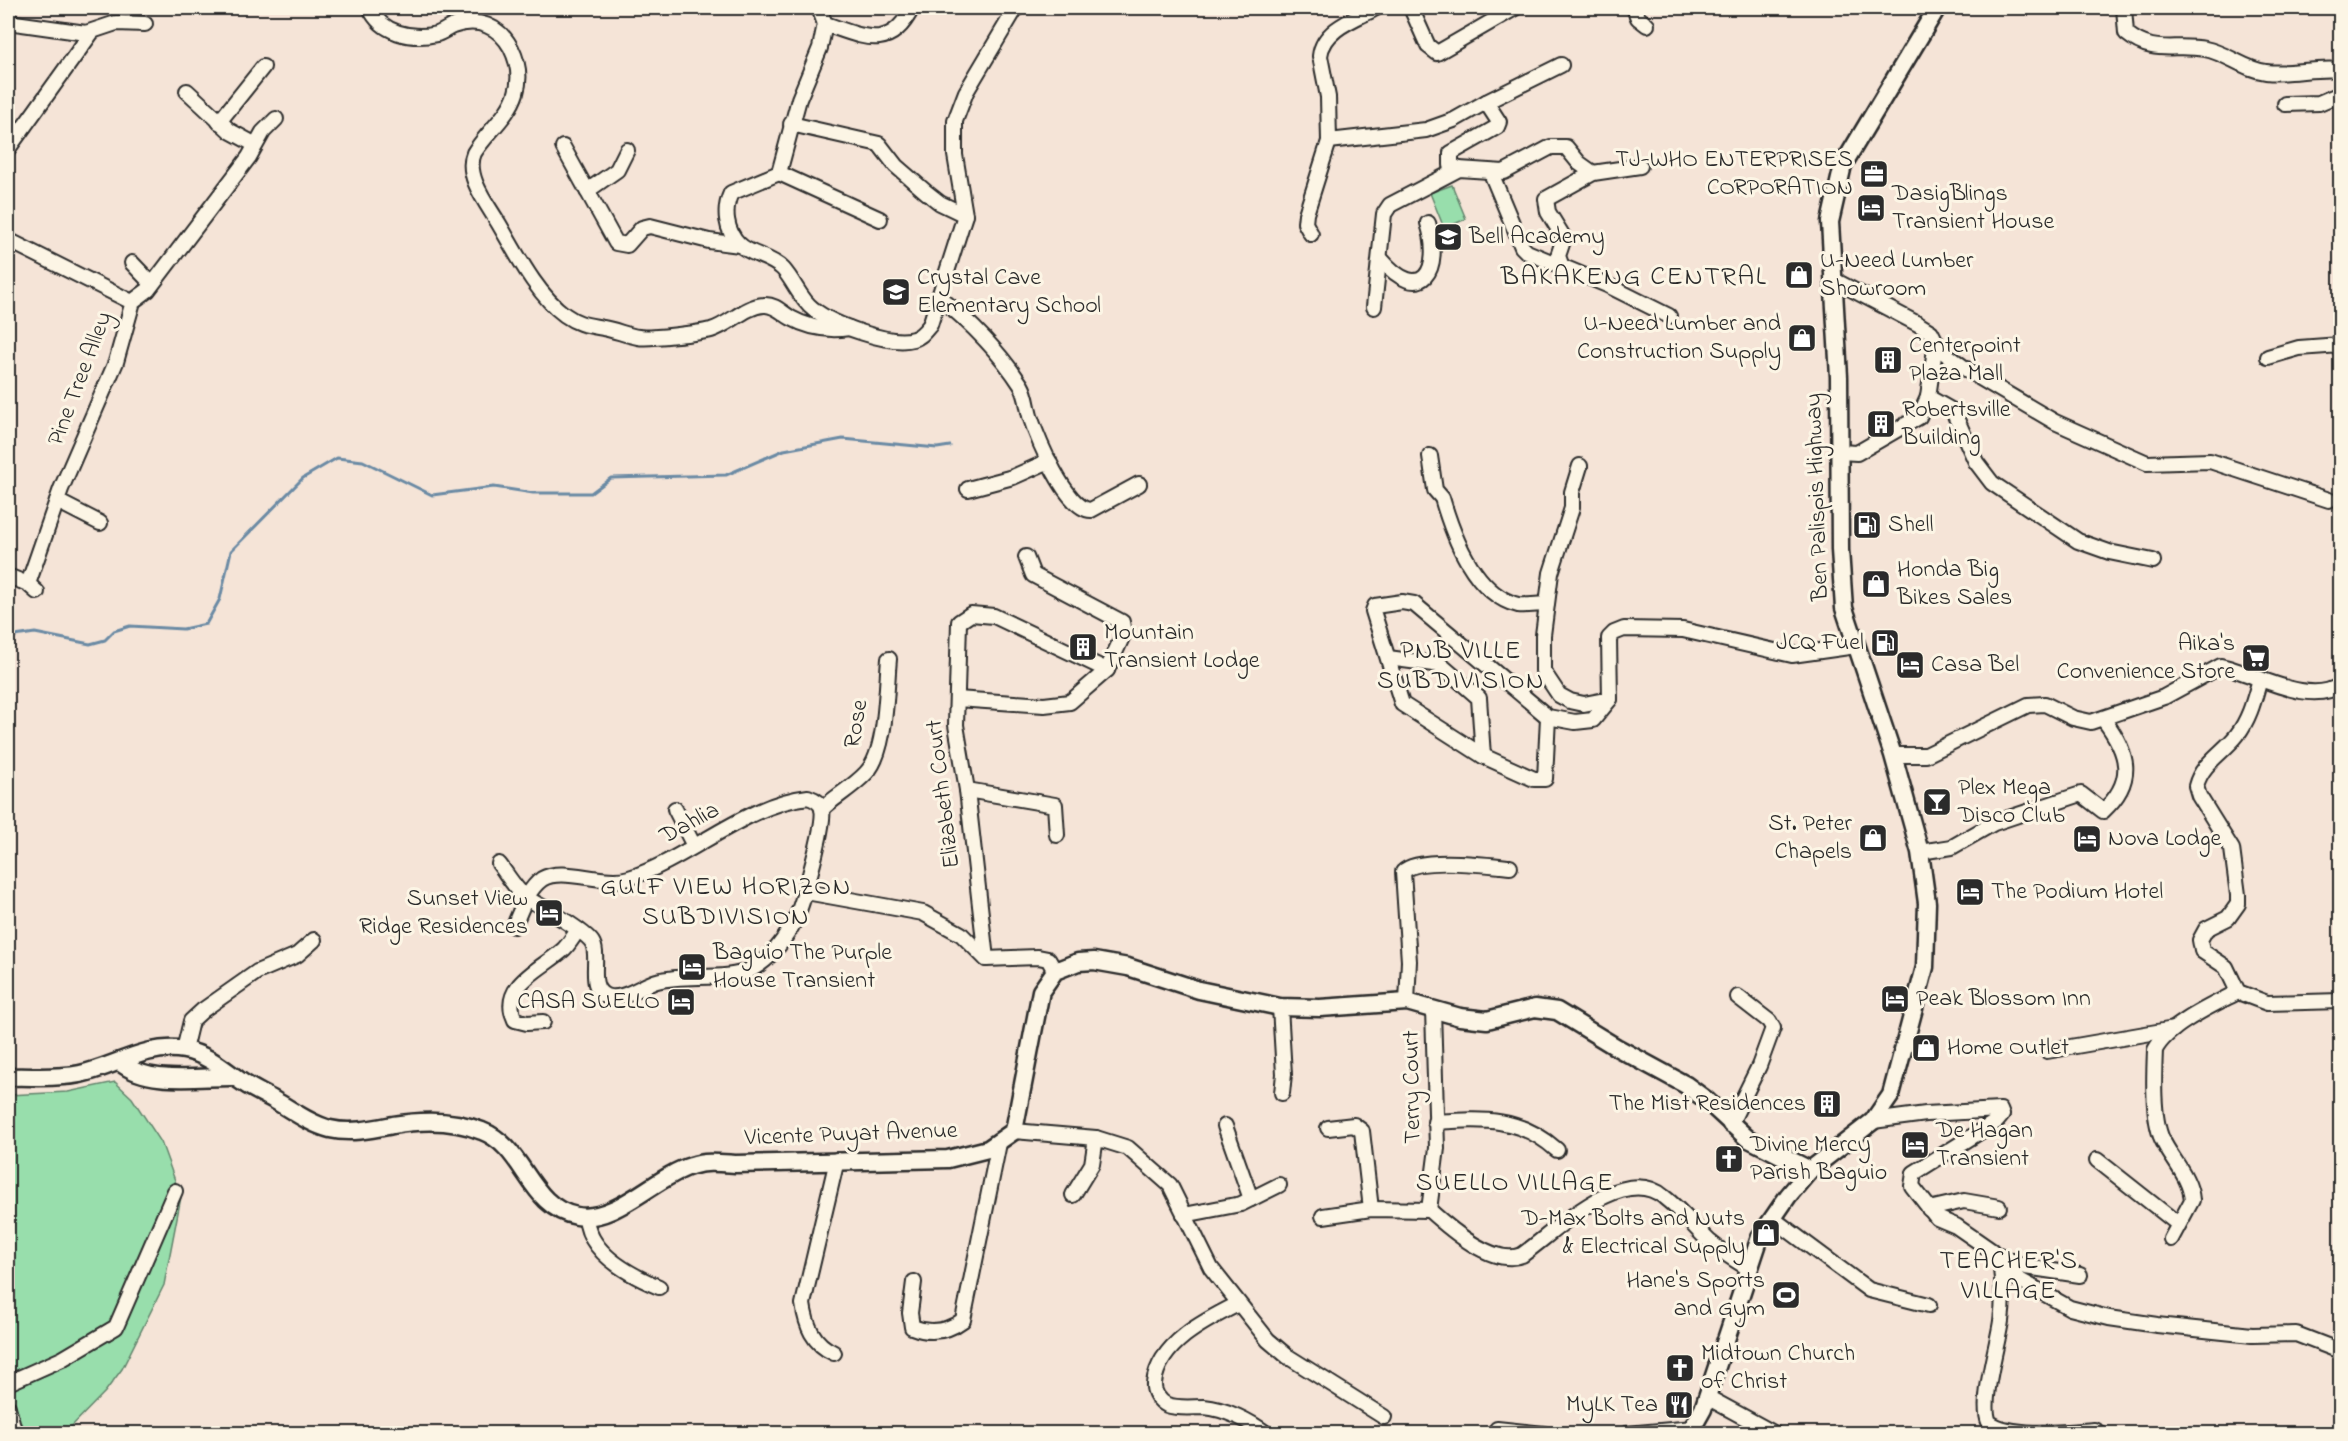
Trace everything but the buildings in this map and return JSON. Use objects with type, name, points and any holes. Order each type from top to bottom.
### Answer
[{"type":"main road","name":"Ben Palispis Highway","points":[[1692,1431],[1707,1397],[1760,1237],[1810,1170],[1873,1121],[1894,1088],[1925,967],[1928,903],[1920,852],[1893,755],[1844,608],[1839,377],[1830,222],[1843,165],[1937,8]]},
{"type":"main road","points":[[1014,1131],[1036,1007],[1046,981],[1055,971],[1078,962],[1108,963],[1128,967],[1199,990],[1280,1007],[1320,1008],[1407,1002],[1460,1017],[1487,1020],[1536,1008],[1557,1011],[1616,1047],[1686,1085],[1705,1099],[1730,1125],[1758,1145],[1810,1170]]},
{"type":"main road","points":[[8,1077],[55,1078],[121,1063],[130,1056],[184,1050],[206,1056],[235,1077],[299,1116],[329,1129],[346,1131],[432,1123],[463,1125],[491,1134],[511,1153],[541,1196],[553,1207],[566,1214],[586,1217]]},
{"type":"main road","points":[[121,1063],[129,1070],[169,1079],[235,1077]]},
{"type":"main road","name":"Vicente Puyat Avenue","points":[[586,1217],[616,1208],[675,1172],[708,1162],[735,1164],[948,1159],[978,1153],[999,1143],[1014,1131]]},
{"type":"street","points":[[370,8],[382,25],[412,36],[440,33],[465,23],[483,24],[504,34],[515,57],[519,73],[516,93],[508,110],[474,153],[471,160],[474,178],[526,270],[565,315],[584,326],[602,327],[639,338],[709,330],[764,304],[775,307],[790,318],[817,328],[830,330],[849,328]]},
{"type":"street","points":[[779,173],[791,124],[820,48],[825,24],[819,8]]},
{"type":"street","points":[[825,24],[871,39],[898,29],[912,8]]},
{"type":"street","points":[[563,147],[616,243],[627,245],[642,228],[650,226],[709,241],[740,245],[769,257],[788,275],[815,311],[849,328],[877,336],[912,340],[920,336],[930,325],[965,215],[956,154],[955,121],[966,92],[1016,8]]},
{"type":"street","points":[[1311,234],[1305,224],[1306,214],[1329,141],[1330,123],[1321,47],[1326,38],[1336,30],[1376,8]]},
{"type":"street","points":[[1411,8],[1428,46],[1437,53],[1512,8]]},
{"type":"street","points":[[1634,8],[1638,18],[1647,25]]},
{"type":"street","points":[[2124,8],[2126,33],[2138,43],[2155,48],[2206,49],[2266,72],[2322,68],[2340,70]]},
{"type":"street","points":[[8,21],[76,32],[92,32],[116,23],[146,24]]},
{"type":"street","points":[[8,149],[92,32]]},
{"type":"street","points":[[1329,141],[1426,130],[1454,120],[1561,65]]},
{"type":"street","points":[[219,122],[263,67]]},
{"type":"street","points":[[187,91],[219,122],[254,144]]},
{"type":"street","points":[[2285,104],[2319,103],[2340,94]]},
{"type":"street","points":[[1486,102],[1499,122],[1497,127],[1451,153],[1451,165],[1459,169],[1491,173],[1504,172],[1551,147],[1561,146],[1593,173]]},
{"type":"street","points":[[132,302],[152,284],[249,157],[254,144],[276,119]]},
{"type":"street","points":[[791,124],[879,144],[896,166],[926,192],[940,203],[965,215]]},
{"type":"street","points":[[587,191],[617,170],[627,150]]},
{"type":"street","points":[[1562,267],[1558,256],[1564,238],[1545,202],[1554,193],[1593,173],[1640,166]]},
{"type":"street","points":[[1374,306],[1381,259],[1384,214],[1387,208],[1395,201],[1459,169]]},
{"type":"street","points":[[740,245],[726,219],[731,193],[779,173],[880,219]]},
{"type":"street","points":[[1491,173],[1522,247],[1532,256],[1607,285],[1669,316]]},
{"type":"street","points":[[1381,259],[1394,272],[1407,280],[1415,281],[1428,274],[1432,269],[1434,248],[1428,223]]},
{"type":"street","name":"Pine Tree Alley","points":[[8,240],[132,302],[132,312],[116,362],[57,501],[32,588],[8,576]]},
{"type":"street","points":[[132,263],[152,284]]},
{"type":"street","points":[[1832,279],[1883,304],[1931,332],[1935,346],[1928,397],[1919,417],[1857,453],[1840,452]]},
{"type":"street","points":[[939,297],[983,337],[1021,386],[1035,430],[1049,461],[1078,505],[1086,510],[1098,507],[1139,484]]},
{"type":"street","points":[[2268,357],[2299,348],[2340,345]]},
{"type":"street","points":[[1935,346],[1970,372],[2055,422],[2147,464],[2210,461],[2329,500]]},
{"type":"street","points":[[1928,397],[1953,411],[1976,462],[1992,483],[2078,541],[2109,552],[2153,561]]},
{"type":"street","points":[[1430,456],[1435,490],[1442,498],[1473,573],[1497,593],[1518,604],[1547,604]]},
{"type":"street","points":[[968,489],[1013,477],[1049,461]]},
{"type":"street","points":[[1580,466],[1572,492],[1572,508],[1551,573],[1542,645],[1545,678],[1559,695],[1570,701],[1584,704],[1610,699]]},
{"type":"street","points":[[57,501],[100,523]]},
{"type":"street","points":[[957,699],[959,622],[971,614],[994,616],[1107,670],[1124,633],[1122,622],[1033,575],[1026,557]]},
{"type":"street","points":[[1548,717],[1545,779],[1534,779],[1483,756],[1402,705],[1373,611],[1375,606],[1402,602],[1413,604],[1548,717],[1575,722],[1593,720],[1610,699],[1609,638],[1624,629],[1683,630],[1792,655],[1856,646]]},
{"type":"street","points":[[1388,658],[1441,665],[1479,698],[1483,756]]},
{"type":"street","name":"Rose","points":[[822,809],[866,774],[873,765],[880,743],[890,659]]},
{"type":"street","points":[[1893,755],[1926,755],[2028,705],[2045,704],[2082,721],[2104,720],[2138,704],[2164,697],[2221,666],[2314,694],[2331,692],[2340,685]]},
{"type":"street","name":"Elizabeth Court","points":[[986,959],[967,790],[956,725],[957,699],[1044,705],[1065,704],[1107,670]]},
{"type":"street","points":[[2260,679],[2251,711],[2232,741],[2207,764],[2196,786],[2199,796],[2232,849],[2238,894],[2238,904],[2228,918],[2206,929],[2200,940],[2202,951],[2226,967],[2238,992],[2267,1003],[2340,999]]},
{"type":"street","points":[[1920,852],[1952,847],[2001,820],[2081,794],[2103,811],[2119,797],[2124,783],[2125,768],[2121,744],[2104,720]]},
{"type":"street","points":[[967,790],[1055,804],[1057,835]]},
{"type":"street","name":"Dahlia","points":[[514,926],[526,898],[540,882],[551,876],[625,879],[657,866],[793,798],[813,798],[822,809]]},
{"type":"street","points":[[675,808],[694,846]]},
{"type":"street","points":[[499,864],[526,898],[538,903],[591,940],[594,947],[596,983],[601,993],[617,997],[657,981],[742,973],[752,969],[771,954],[784,938],[806,892],[822,823],[822,809]]},
{"type":"street","points":[[1407,1002],[1409,961],[1403,872],[1414,865],[1465,863],[1510,867]]},
{"type":"street","points":[[806,892],[923,913],[961,934],[986,959],[1038,957],[1048,959],[1055,971]]},
{"type":"street","points":[[543,1022],[527,1023],[515,1020],[511,1009],[513,995],[525,979],[563,950],[578,930]]},
{"type":"street","points":[[184,1050],[189,1028],[203,1010],[257,972],[297,955],[314,940]]},
{"type":"street","points":[[2170,1239],[2190,1206],[2192,1194],[2177,1161],[2161,1137],[2155,1050],[2159,1042],[2176,1029],[2238,992]]},
{"type":"street","points":[[1730,1125],[1749,1088],[1773,1028],[1769,1021],[1738,997]]},
{"type":"street","points":[[1280,1007],[1284,1074],[1281,1093]]},
{"type":"street","name":"Terry Court","points":[[1429,1210],[1437,1148],[1433,1009]]},
{"type":"street","points":[[2047,1051],[2176,1029]]},
{"type":"street","points":[[1873,1121],[1993,1109],[2002,1112],[1997,1121],[1914,1173],[1912,1186],[1937,1218],[1956,1226],[1996,1256],[2018,1279],[2070,1308],[2088,1314],[2131,1322],[2241,1334],[2296,1334],[2340,1351]]},
{"type":"street","points":[[1436,1122],[1486,1120],[1520,1126],[1532,1131],[1557,1150]]},
{"type":"street","points":[[1328,1128],[1354,1125],[1362,1131],[1371,1209]]},
{"type":"street","points":[[1225,1126],[1251,1199]]},
{"type":"street","points":[[1014,1131],[1096,1138],[1128,1148],[1170,1185],[1203,1252],[1238,1304],[1268,1340],[1384,1417]]},
{"type":"street","points":[[1073,1195],[1092,1164],[1096,1138]]},
{"type":"street","points":[[914,1282],[910,1313],[912,1327],[924,1332],[942,1331],[963,1320],[999,1143]]},
{"type":"street","points":[[834,1353],[826,1350],[807,1327],[803,1304],[837,1160]]},
{"type":"street","points":[[2097,1160],[2178,1224]]},
{"type":"street","points":[[1184,1215],[1232,1207],[1279,1185]]},
{"type":"street","points":[[1323,1216],[1371,1209],[1429,1210],[1441,1223],[1489,1253],[1509,1258],[1522,1255],[1599,1199],[1618,1190],[1647,1187],[1663,1196],[1710,1242],[1748,1268]]},
{"type":"street","points":[[8,1383],[62,1359],[116,1327],[175,1191]]},
{"type":"street","points":[[1929,1209],[1964,1201],[1999,1207]]},
{"type":"street","points":[[586,1217],[587,1229],[594,1243],[632,1274],[660,1287]]},
{"type":"street","points":[[1772,1218],[1869,1290],[1929,1305]]},
{"type":"street","points":[[1996,1256],[2025,1267],[2080,1275]]},
{"type":"street","points":[[1996,1256],[2003,1286],[2001,1322],[1991,1361],[1986,1413],[1989,1422],[1999,1428],[2021,1431],[2094,1430],[2101,1434]]},
{"type":"street","points":[[1238,1304],[1218,1314],[1173,1347],[1156,1373],[1154,1387],[1156,1395],[1165,1404],[1215,1409],[1231,1414],[1267,1434]]},
{"type":"street","points":[[1707,1397],[1775,1434]]},
{"type":"street","points":[[8,1407],[15,1434]]},
{"type":"street","points":[[1497,1429],[1544,1434]]},
{"type":"street","points":[[1626,1434],[1692,1431]]},
{"type":"green space","points":[[1452,185],[1466,219],[1444,228],[1430,193]]},
{"type":"green space","points":[[115,1082],[132,1098],[161,1142],[181,1197],[164,1285],[122,1369],[105,1392],[65,1433],[8,1433],[8,1095],[68,1092]]},
{"type":"waterway","points":[[8,637],[35,633],[90,644],[105,640],[114,631],[130,626],[183,629],[206,624],[220,599],[231,551],[303,478],[337,458],[363,461],[432,495],[494,487],[533,493],[591,493],[611,478],[726,475],[784,450],[843,439],[937,448],[950,446]]},
{"type":"place","name":"TJ-WHO ENTERPRISES CORPORATION","points":[[1874,174]]},
{"type":"place","name":"DasigBlings Transient House","points":[[1871,208]]},
{"type":"place","name":"Bell Academy","points":[[1448,237]]},
{"type":"place","name":"U-Need Lumber Showroom","points":[[1799,275]]},
{"type":"place","name":"Crystal Cave Elementary School","points":[[896,292]]},
{"type":"place","name":"U-Need Lumber and Construction Supply","points":[[1802,338]]},
{"type":"place","name":"Centerpoint Plaza Mall","points":[[1888,360]]},
{"type":"place","name":"Robertsville Building","points":[[1881,424]]},
{"type":"place","name":"Shell","points":[[1867,525]]},
{"type":"place","name":"Honda Big Bikes Sales","points":[[1876,584]]},
{"type":"place","name":"JCQ Fuel","points":[[1885,643]]},
{"type":"place","name":"Mountain Transient Lodge","points":[[1083,647]]},
{"type":"place","name":"Aika's Convenience Store","points":[[2256,658]]},
{"type":"place","name":"Casa Bel","points":[[1910,665]]},
{"type":"place","name":"Plex Mega Disco Club","points":[[1937,802]]},
{"type":"place","name":"St. Peter Chapels","points":[[1873,838]]},
{"type":"place","name":"Nova Lodge","points":[[2087,839]]},
{"type":"place","name":"The Podium Hotel","points":[[1970,892]]},
{"type":"place","name":"Sunset View Ridge Residences","points":[[549,913]]},
{"type":"place","name":"Baguio The Purple House Transient","points":[[692,967]]},
{"type":"place","name":"Peak Blossom Inn","points":[[1895,999]]},
{"type":"place","name":"CASA SUELLO","points":[[681,1002]]},
{"type":"place","name":"Home Outlet","points":[[1926,1048]]},
{"type":"place","name":"The Mist Residences","points":[[1827,1104]]},
{"type":"place","name":"De Hagan Transient","points":[[1915,1145]]},
{"type":"place","name":"Divine Mercy Parish Baguio","points":[[1729,1159]]},
{"type":"place","name":"D-Max Bolts and Nuts & Electrical Supply","points":[[1766,1233]]},
{"type":"place","name":"Hane's Sports and Gym","points":[[1786,1295]]},
{"type":"place","name":"Midtown Church of Christ","points":[[1680,1368]]},
{"type":"place","name":"MyLK Tea","points":[[1679,1405]]},
{"type":"district","name":"BAKAKENG CENTRAL","points":[[1634,277]]},
{"type":"district","name":"PNB VILLE SUBDIVISION","points":[[1461,667]]},
{"type":"district","name":"GULF VIEW HORIZON SUBDIVISION","points":[[726,903]]},
{"type":"district","name":"SUELLO VILLAGE","points":[[1515,1184]]},
{"type":"district","name":"TEACHER'S VILLAGE","points":[[2009,1277]]}]
